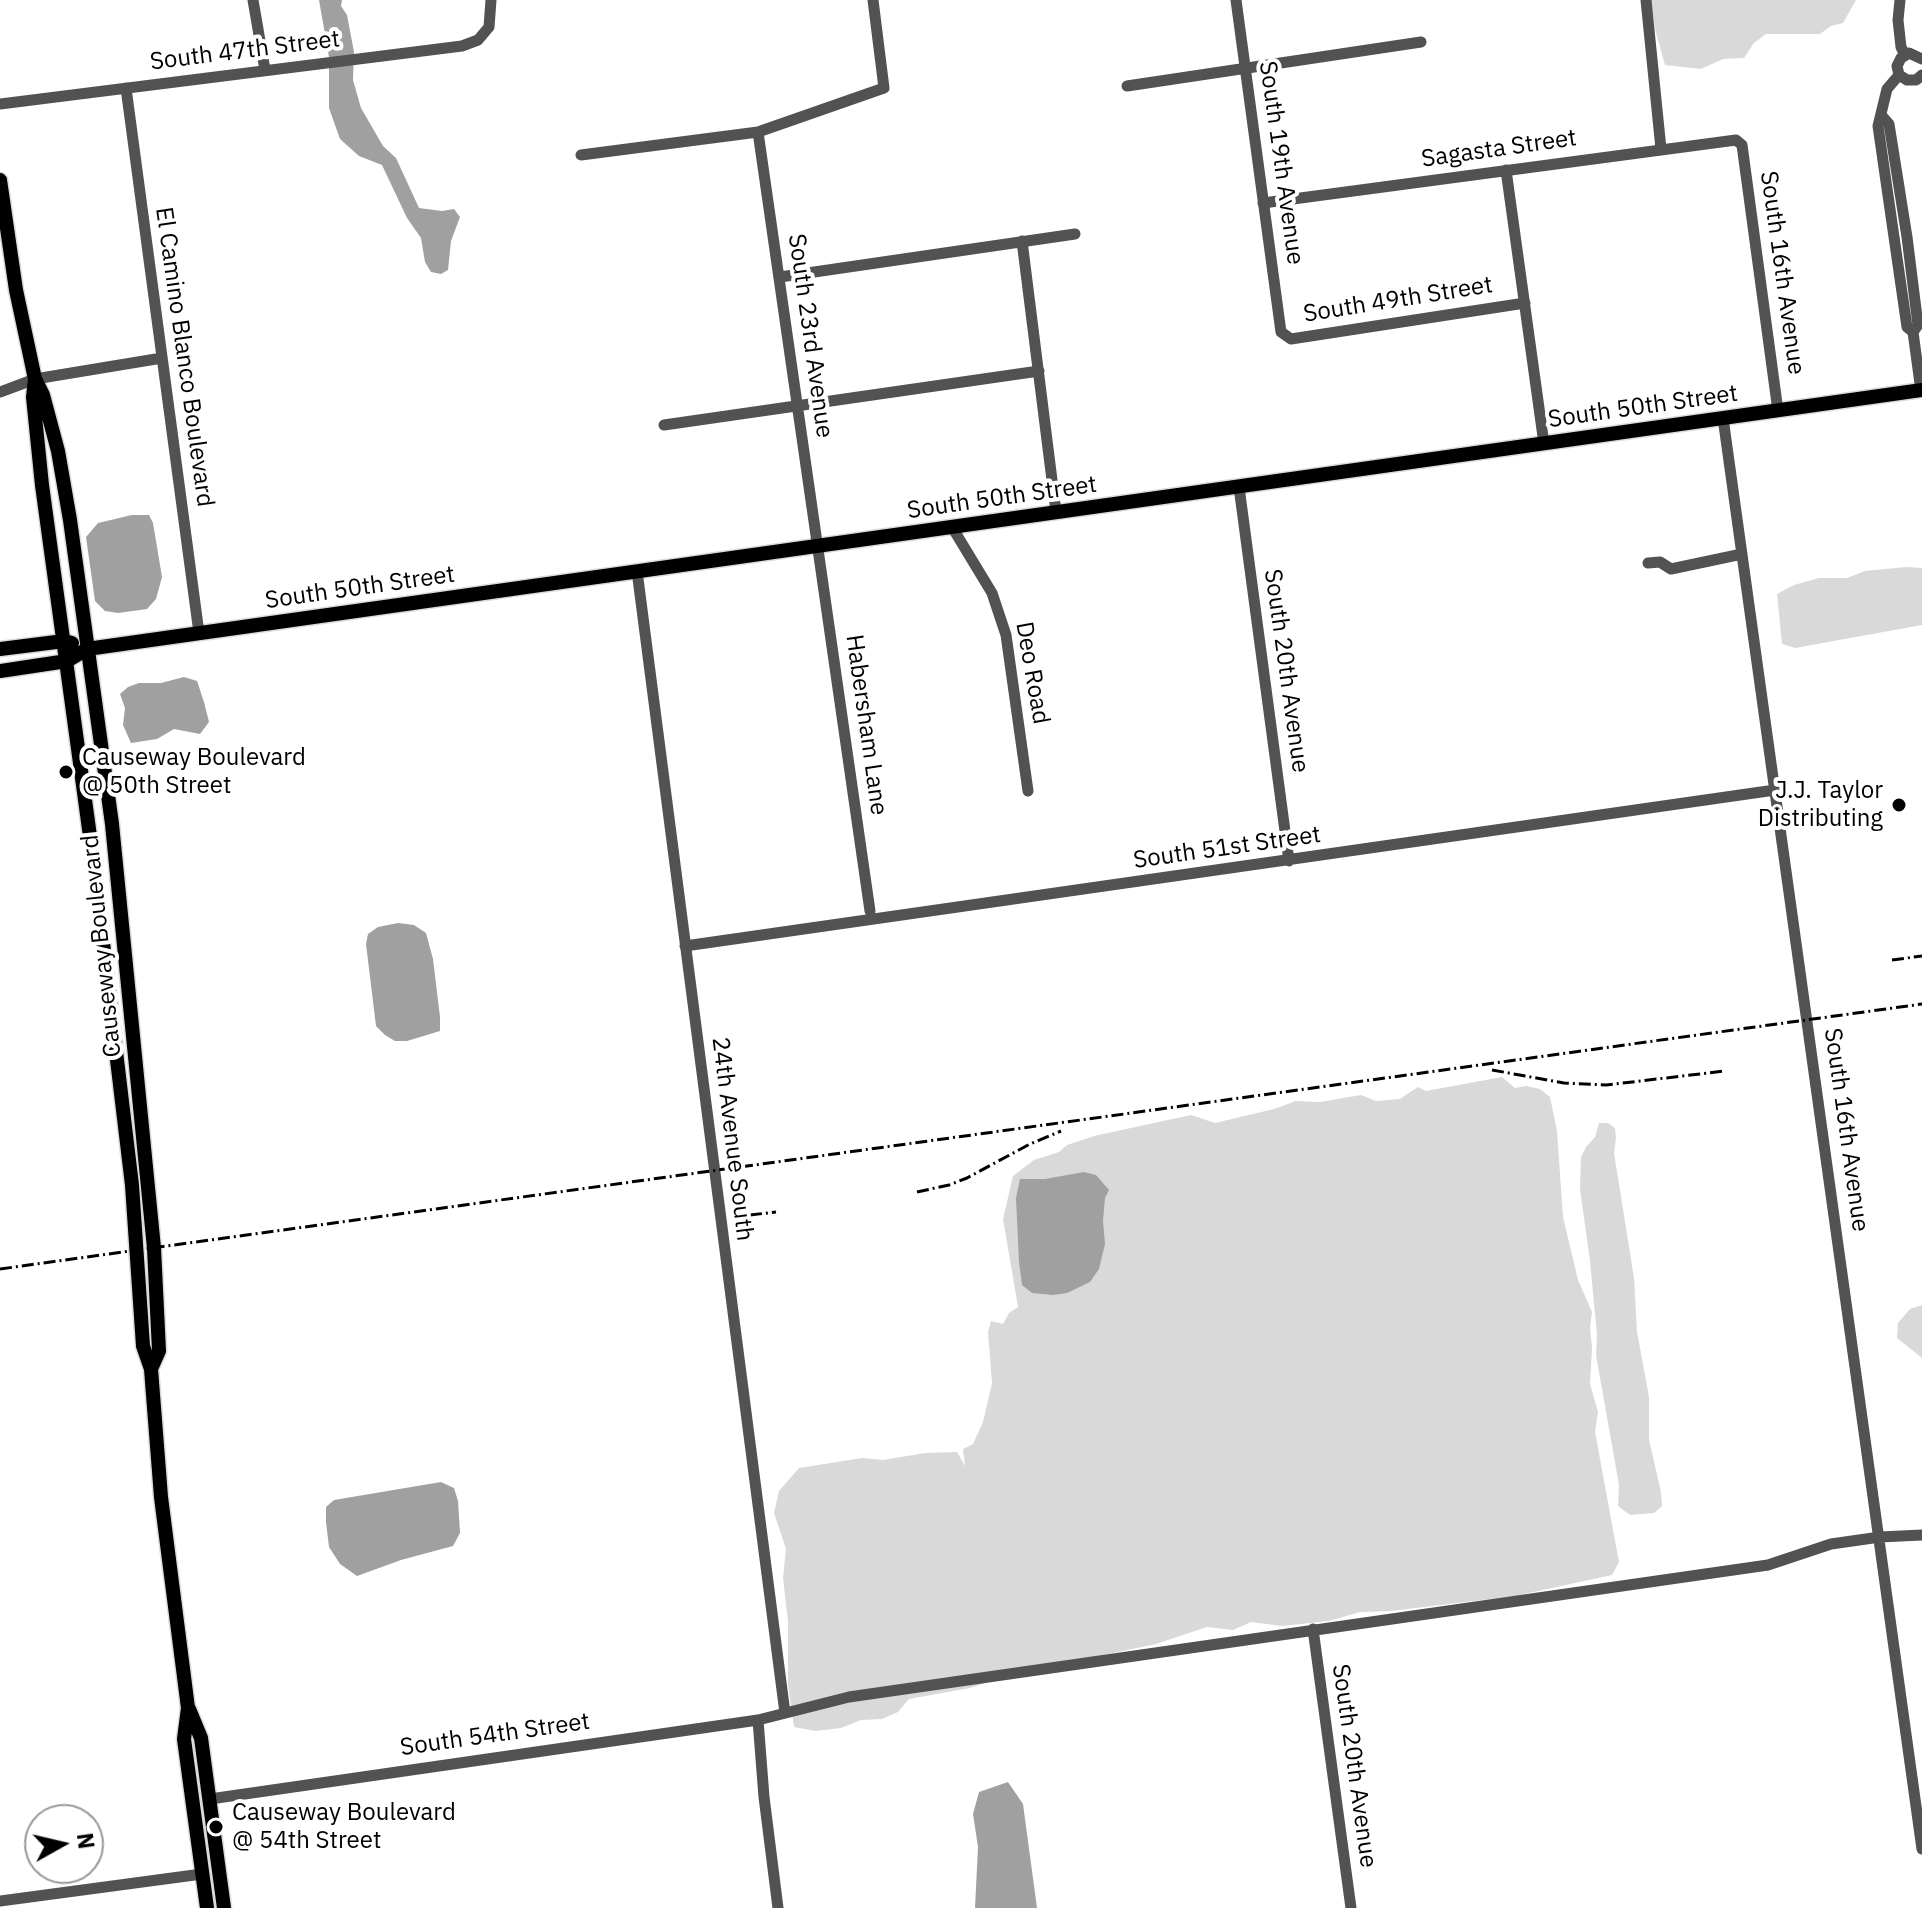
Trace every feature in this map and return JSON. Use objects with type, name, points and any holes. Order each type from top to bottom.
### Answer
[{"type":"main road","name":"Causeway Boulevard","points":[[0,180],[16,290],[35,379],[43,395],[58,451],[112,824],[154,1248],[159,1351],[151,1369]]},
{"type":"main road","name":"Causeway Boulevard","points":[[35,379],[33,397],[42,485],[132,1185],[143,1346],[151,1369],[161,1497],[188,1708],[184,1739],[207,1908]]},
{"type":"main road","name":"South 50th Street","points":[[0,671],[67,661],[87,649],[1922,390]]},
{"type":"main road","name":"South 50th Street","points":[[0,649],[64,641],[87,649]]},
{"type":"main road","points":[[106,969],[116,972],[121,986],[129,1069],[139,1092]]},
{"type":"main road","name":"Causeway Boulevard","points":[[188,1708],[201,1738],[224,1908]]},
{"type":"main road","points":[[186,1730],[195,1751],[202,1797],[210,1799]]},
{"type":"main road","points":[[202,1874],[210,1876],[215,1908]]},
{"type":"street","points":[[253,0],[265,70]]},
{"type":"street","name":"South 47th Street","points":[[0,104],[462,46],[478,40],[489,27],[491,0]]},
{"type":"street","points":[[581,155],[758,132],[884,88],[873,0]]},
{"type":"street","name":"South 19th Avenue","points":[[1236,0],[1281,332]]},
{"type":"street","points":[[1646,0],[1661,149]]},
{"type":"street","points":[[1900,0],[1898,20],[1905,55]]},
{"type":"street","points":[[1127,86],[1421,42]]},
{"type":"street","points":[[1899,75],[1897,66],[1905,55],[1914,53],[1922,59]]},
{"type":"street","points":[[1899,75],[1911,81],[1922,75]]},
{"type":"street","points":[[1899,75],[1887,89],[1882,116],[1889,124],[1907,237],[1918,325],[1913,332],[1922,390]]},
{"type":"street","name":"El Camino Blanco Boulevard","points":[[126,88],[199,633]]},
{"type":"street","name":"South 23rd Avenue","points":[[758,132],[818,546]]},
{"type":"street","name":"Sagasta Street","points":[[1263,203],[1661,149],[1740,142]]},
{"type":"street","name":"South 16th Avenue","points":[[1740,142],[1778,411]]},
{"type":"street","points":[[1506,170],[1544,444]]},
{"type":"street","points":[[780,277],[1075,234]]},
{"type":"street","points":[[1022,241],[1056,512]]},
{"type":"street","name":"South 49th Street","points":[[1281,332],[1291,339],[1525,303]]},
{"type":"street","points":[[0,392],[35,379],[162,358]]},
{"type":"street","points":[[664,425],[1039,371]]},
{"type":"street","name":"South 16th Avenue","points":[[1723,418],[1922,1849]]},
{"type":"street","name":"South 20th Avenue","points":[[1239,487],[1289,861]]},
{"type":"street","name":"Deo Road","points":[[952,527],[992,593],[1006,635],[1028,791]]},
{"type":"street","name":"Habersham Lane","points":[[818,546],[870,911]]},
{"type":"street","points":[[1648,563],[1660,562],[1671,569],[1742,554]]},
{"type":"street","name":"24th Avenue South","points":[[637,571],[785,1713]]},
{"type":"street","name":"South 51st Street","points":[[685,946],[1775,790]]},
{"type":"street","name":"South 54th Street","points":[[210,1799],[758,1720],[849,1697],[1768,1565],[1831,1544],[1922,1535]]},
{"type":"street","name":"South 20th Avenue","points":[[1313,1629],[1351,1908]]},
{"type":"street","points":[[758,1720],[778,1908]]},
{"type":"street","points":[[0,1901],[202,1874]]},
{"type":"shaded area","points":[[319,0],[342,0],[354,52],[353,80],[361,108],[383,146],[396,158],[419,208],[454,209],[460,217],[451,241],[448,270],[441,274],[431,272],[425,262],[421,238],[407,218],[382,165],[359,156],[340,139],[329,108],[329,57]]},
{"type":"shaded area","points":[[1651,0],[1856,0],[1843,23],[1831,26],[1820,34],[1766,34],[1754,43],[1744,58],[1723,59],[1701,69],[1665,65]]},
{"type":"shaded area","points":[[132,515],[149,515],[153,523],[162,577],[156,599],[147,609],[118,613],[105,611],[95,601],[86,537],[98,523]]},
{"type":"shaded area","points":[[1922,568],[1922,625],[1795,648],[1782,644],[1777,594],[1819,578],[1847,578],[1865,571]]},
{"type":"shaded area","points":[[184,677],[197,681],[204,702],[209,722],[200,734],[174,729],[157,739],[131,743],[123,725],[125,708],[120,694],[139,683],[161,683]]},
{"type":"shaded area","points":[[398,923],[414,925],[426,933],[433,959],[440,1017],[440,1031],[407,1041],[395,1041],[376,1026],[366,944],[368,934],[378,927]]},
{"type":"shaded area","points":[[1502,1077],[1515,1088],[1526,1086],[1540,1089],[1550,1097],[1557,1131],[1563,1217],[1578,1280],[1592,1312],[1590,1384],[1598,1412],[1595,1432],[1619,1562],[1612,1575],[1515,1596],[1360,1612],[1329,1621],[1282,1626],[1251,1622],[1233,1630],[1207,1627],[1156,1644],[1013,1674],[970,1688],[909,1699],[898,1712],[882,1719],[861,1720],[841,1728],[816,1731],[794,1727],[788,1684],[788,1622],[783,1578],[786,1549],[774,1513],[779,1491],[799,1468],[862,1458],[883,1460],[925,1453],[957,1452],[965,1466],[963,1449],[973,1444],[983,1422],[992,1383],[988,1332],[991,1321],[1003,1324],[1009,1313],[1018,1307],[1003,1219],[1013,1176],[1034,1160],[1059,1152],[1067,1145],[1191,1115],[1215,1123],[1296,1101],[1320,1102],[1361,1095],[1376,1101],[1400,1099],[1418,1087],[1426,1091]]},
{"type":"shaded area","points":[[1599,1123],[1608,1123],[1615,1128],[1614,1153],[1634,1278],[1637,1332],[1649,1397],[1649,1440],[1661,1492],[1662,1506],[1654,1513],[1630,1515],[1618,1506],[1619,1485],[1596,1355],[1590,1261],[1580,1189],[1581,1157],[1595,1137]]},
{"type":"shaded area","points":[[1084,1172],[1096,1175],[1109,1190],[1105,1198],[1105,1244],[1099,1269],[1090,1282],[1067,1293],[1032,1293],[1022,1285],[1019,1262],[1016,1198],[1020,1179],[1045,1179]]},
{"type":"shaded area","points":[[1922,1305],[1922,1358],[1897,1338],[1898,1323],[1910,1309]]},
{"type":"shaded area","points":[[441,1482],[454,1488],[458,1501],[460,1533],[453,1546],[357,1576],[340,1564],[329,1547],[326,1522],[326,1507],[334,1500]]},
{"type":"shaded area","points":[[1008,1782],[1023,1804],[1037,1908],[975,1908],[978,1847],[973,1814],[979,1792]]},
{"type":"railway","points":[[1892,960],[1922,956]]},
{"type":"railway","points":[[0,1269],[1922,1004]]},
{"type":"railway","points":[[1492,1070],[1564,1083],[1606,1085],[1725,1071]]},
{"type":"railway","points":[[917,1192],[967,1178],[1061,1131]]},
{"type":"railway","points":[[750,1215],[776,1212]]},
{"type":"place","name":"Causeway Boulevard @ 50th Street","points":[[66,772]]},
{"type":"place","name":"J.J. Taylor Distributing","points":[[1899,805]]},
{"type":"place","name":"Causeway Boulevard @ 54th Street","points":[[216,1827]]}]
